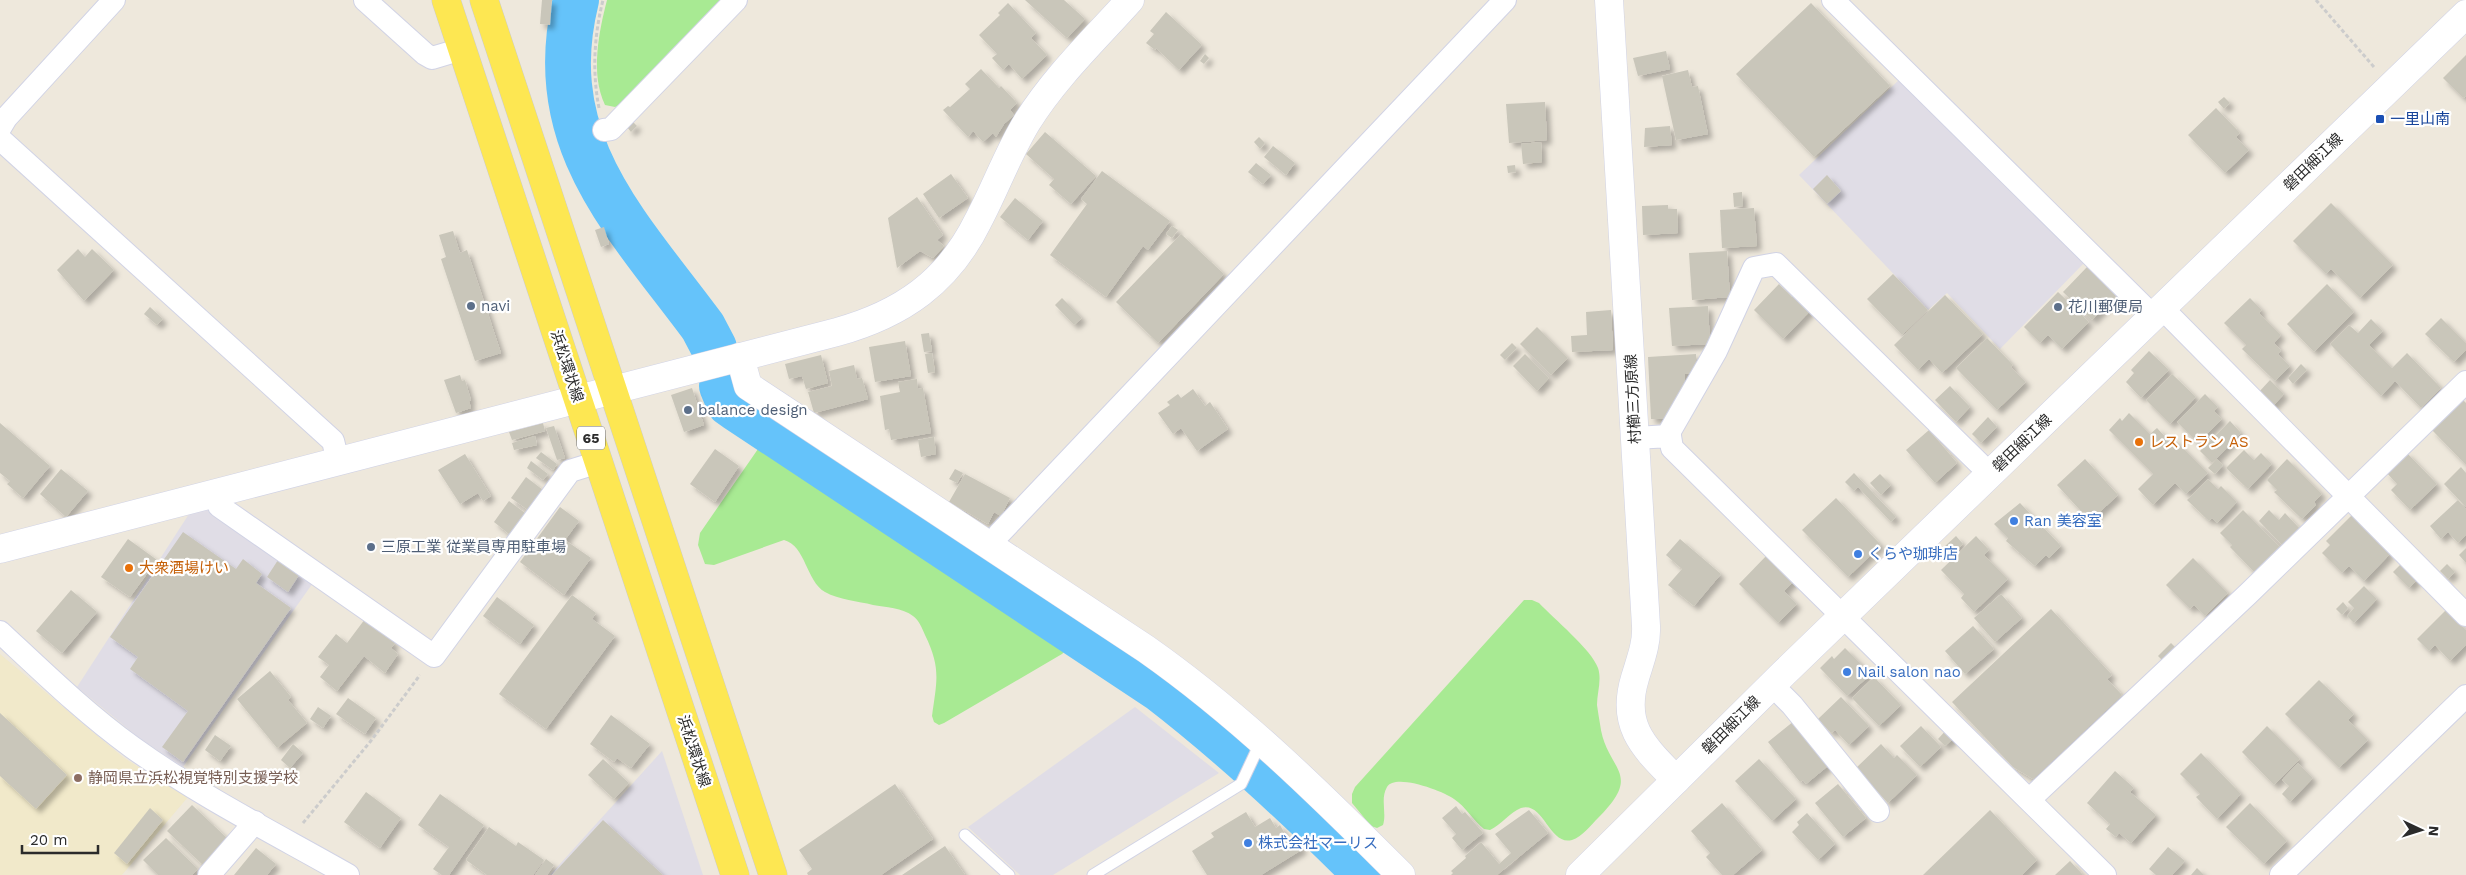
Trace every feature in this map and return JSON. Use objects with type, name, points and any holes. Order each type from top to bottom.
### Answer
[{"type":"main road","name":"浜松環状線","points":[[446,0],[735,875]]},
{"type":"main road","name":"65","points":[[484,0],[773,875]]},
{"type":"street","points":[[0,128],[6,118],[114,0]]},
{"type":"street","points":[[365,0],[425,54],[432,58],[462,49]]},
{"type":"street","points":[[604,130],[610,129],[736,0]]},
{"type":"street","points":[[0,549],[867,324],[895,311],[920,294],[943,273],[962,249],[978,222],[1013,148],[1038,106],[1062,75],[1130,0]]},
{"type":"street","points":[[991,546],[1006,526],[1505,0]]},
{"type":"street","name":"村櫛三方原線","points":[[1609,0],[1646,635],[1632,690],[1632,720],[1645,748],[1676,780]]},
{"type":"street","points":[[1833,0],[2349,495],[2466,615]]},
{"type":"street","name":"磐田細江線","points":[[1580,875],[1772,685],[2466,14]]},
{"type":"street","points":[[0,138],[332,441],[338,461]]},
{"type":"street","points":[[1990,474],[1776,264],[1754,268],[1724,337],[1670,431],[1672,448],[2105,875]]},
{"type":"street","points":[[740,357],[748,386],[1175,669],[1260,747],[1323,796],[1401,875]]},
{"type":"street","points":[[2030,799],[2248,594],[2466,382]]},
{"type":"street","points":[[1635,438],[1670,436]]},
{"type":"street","points":[[216,493],[219,506],[434,656],[570,471],[599,462]]},
{"type":"street","points":[[0,632],[81,706],[131,746],[177,777],[344,874]]},
{"type":"street","points":[[1772,685],[1792,705],[1878,811]]},
{"type":"street","points":[[2281,875],[2466,696]]},
{"type":"street","points":[[208,875],[255,822]]},
{"type":"lane","points":[[1093,875],[1241,784],[1260,747]]},
{"type":"lane","points":[[965,835],[1009,875]]},
{"type":"path","points":[[603,0],[594,52],[595,88],[604,130]]},
{"type":"path","points":[[2316,0],[2391,86]]},
{"type":"path","points":[[302,824],[370,742],[434,656]]},
{"type":"shaded area","points":[[1900,79],[2085,262],[2000,349],[1947,293],[1928,310],[1799,175]]},
{"type":"shaded area","points":[[212,507],[315,580],[183,767],[138,737],[77,687],[189,514]]},
{"type":"shaded area","name":"静岡県立浜松視覚特別支援学校","points":[[0,654],[124,758],[188,797],[122,875],[0,875]]},
{"type":"shaded area","points":[[1135,707],[1219,773],[1053,875],[1020,875],[968,827]]},
{"type":"shaded area","points":[[662,751],[703,875],[550,875]]},
{"type":"green space","points":[[607,0],[720,0],[622,103],[615,107],[605,105],[600,93],[598,80],[597,52]]},
{"type":"green space","points":[[768,444],[1063,637],[1067,642],[1067,649],[1062,654],[944,723],[939,725],[934,722],[932,716],[936,666],[934,657],[919,622],[909,613],[830,595],[819,587],[797,549],[784,540],[714,565],[705,564],[698,545],[700,533],[758,449],[762,445]]},
{"type":"green space","points":[[1524,600],[1532,600],[1539,603],[1580,643],[1598,668],[1597,705],[1600,724],[1604,740],[1619,771],[1621,780],[1619,790],[1612,802],[1583,834],[1572,840],[1564,840],[1552,831],[1535,811],[1529,808],[1517,810],[1490,830],[1484,829],[1454,799],[1430,788],[1399,782],[1392,783],[1385,792],[1383,825],[1377,828],[1371,826],[1352,803],[1352,794],[1355,787]]},
{"type":"building","points":[[542,0],[552,0],[550,25],[540,24]]},
{"type":"building","points":[[1025,0],[1064,0],[1085,19],[1067,38]]},
{"type":"building","points":[[1008,3],[1036,33],[1031,38],[1047,55],[1022,79],[1009,64],[1003,70],[992,58],[997,54],[979,35],[1000,15],[998,13]]},
{"type":"building","points":[[1811,3],[1890,86],[1814,157],[1736,74]]},
{"type":"building","points":[[1166,12],[1202,45],[1179,70],[1156,48],[1155,50],[1146,43],[1154,34],[1150,31]]},
{"type":"building","points":[[1666,51],[1670,69],[1638,76],[1633,58]]},
{"type":"building","points":[[1205,54],[1209,58],[1204,64],[1200,61]]},
{"type":"building","points":[[2466,55],[2466,96],[2463,98],[2443,78]]},
{"type":"building","points":[[981,69],[1017,103],[1010,110],[1014,115],[1004,124],[996,137],[993,133],[983,142],[973,131],[968,137],[943,110],[948,106],[950,107],[970,89],[965,84]]},
{"type":"building","points":[[1688,70],[1692,87],[1698,86],[1708,134],[1676,140],[1662,76]]},
{"type":"building","points":[[2224,97],[2230,103],[2224,109],[2218,102]]},
{"type":"building","points":[[1545,102],[1547,140],[1509,143],[1506,104]]},
{"type":"building","points":[[2216,108],[2240,133],[2236,137],[2249,150],[2225,173],[2188,135]]},
{"type":"building","points":[[633,122],[637,126],[631,132],[627,127]]},
{"type":"building","points":[[1670,126],[1672,145],[1644,147],[1645,128]]},
{"type":"building","points":[[1045,132],[1096,176],[1071,204],[1049,185],[1054,179],[1026,154]]},
{"type":"building","points":[[1259,137],[1265,143],[1260,149],[1254,142]]},
{"type":"building","points":[[1541,142],[1542,162],[1523,164],[1521,144]]},
{"type":"building","points":[[1273,146],[1295,163],[1286,175],[1264,157]]},
{"type":"building","points":[[1256,163],[1271,175],[1263,184],[1248,172]]},
{"type":"building","points":[[1515,165],[1516,172],[1508,173],[1507,166]]},
{"type":"building","points":[[1102,171],[1170,221],[1148,250],[1143,246],[1106,297],[1050,255],[1087,204],[1081,199]]},
{"type":"building","points":[[951,174],[968,198],[939,218],[923,194]]},
{"type":"building","points":[[1827,175],[1841,191],[1827,204],[1813,189]]},
{"type":"building","points":[[1742,192],[1743,206],[1734,207],[1733,193]]},
{"type":"building","points":[[917,197],[943,235],[937,240],[944,246],[933,258],[920,251],[897,268],[888,218]]},
{"type":"building","points":[[1015,198],[1043,221],[1028,240],[1000,217]]},
{"type":"building","points":[[2331,203],[2393,265],[2360,298],[2331,269],[2326,274],[2293,241]]},
{"type":"building","points":[[1668,205],[1668,209],[1677,209],[1678,233],[1643,235],[1642,206]]},
{"type":"building","points":[[1754,208],[1757,246],[1722,248],[1720,210]]},
{"type":"building","points":[[1172,226],[1178,230],[1172,238],[1166,234]]},
{"type":"building","points":[[604,227],[609,244],[601,247],[595,230]]},
{"type":"building","points":[[453,231],[460,253],[467,250],[501,353],[475,361],[441,259],[446,257],[439,235]]},
{"type":"building","points":[[1181,234],[1224,274],[1158,343],[1116,302]]},
{"type":"building","points":[[78,249],[85,257],[92,249],[114,270],[84,301],[57,270]]},
{"type":"building","points":[[1727,251],[1730,297],[1692,300],[1689,253]]},
{"type":"building","points":[[2087,267],[2116,296],[2092,320],[2063,292]]},
{"type":"building","points":[[1893,274],[1928,310],[1902,335],[1867,299]]},
{"type":"building","points":[[1779,284],[1792,297],[1795,294],[1811,310],[1783,339],[1754,310]]},
{"type":"building","points":[[2327,284],[2354,312],[2314,352],[2287,324]]},
{"type":"building","name":"花川郵便局","points":[[2058,292],[2089,322],[2062,349],[2048,335],[2040,343],[2024,327]]},
{"type":"building","points":[[1945,295],[1983,334],[1942,373],[1929,359],[1918,370],[1894,345]]},
{"type":"building","points":[[1062,298],[1082,318],[1074,325],[1055,305]]},
{"type":"building","points":[[2250,298],[2262,310],[2259,313],[2281,335],[2274,343],[2281,350],[2278,354],[2290,366],[2275,381],[2242,349],[2246,345],[2224,323]]},
{"type":"building","points":[[1708,306],[1710,344],[1672,346],[1669,308]]},
{"type":"building","points":[[150,307],[163,319],[157,325],[144,314]]},
{"type":"building","points":[[1611,310],[1613,350],[1572,352],[1571,336],[1587,335],[1586,312]]},
{"type":"building","points":[[2441,318],[2466,343],[2466,350],[2454,362],[2425,334]]},
{"type":"building","points":[[2371,319],[2383,331],[2369,345],[2392,368],[2407,353],[2441,388],[2421,408],[2395,381],[2381,396],[2330,344],[2349,325],[2358,333]]},
{"type":"building","points":[[1537,327],[1568,358],[1551,375],[1520,344]]},
{"type":"building","points":[[929,333],[932,351],[924,352],[921,334]]},
{"type":"building","points":[[1987,338],[2013,365],[2011,367],[2026,382],[1997,410],[1956,368]]},
{"type":"building","points":[[905,341],[911,376],[875,382],[869,347]]},
{"type":"building","points":[[1512,343],[1517,348],[1505,360],[1500,355]]},
{"type":"building","points":[[2149,351],[2169,370],[2141,398],[2126,382],[2134,373],[2131,370]]},
{"type":"building","points":[[932,353],[935,372],[928,373],[925,354]]},
{"type":"building","points":[[1525,354],[1549,378],[1537,391],[1513,366]]},
{"type":"building","points":[[1696,354],[1696,366],[1692,373],[1685,374],[1685,384],[1665,419],[1651,419],[1648,357]]},
{"type":"building","points":[[821,355],[828,383],[806,389],[802,376],[789,379],[785,364]]},
{"type":"building","points":[[2301,364],[2307,370],[2293,384],[2288,378]]},
{"type":"building","points":[[854,365],[857,379],[862,378],[868,399],[814,413],[808,392],[832,386],[829,371]]},
{"type":"building","points":[[2172,374],[2196,397],[2170,424],[2146,400]]},
{"type":"building","points":[[460,375],[462,381],[465,380],[471,400],[469,401],[471,408],[456,413],[444,380]]},
{"type":"building","points":[[917,379],[918,389],[923,388],[931,433],[891,440],[889,429],[885,430],[880,396],[900,392],[898,382]]},
{"type":"building","points":[[2270,380],[2284,394],[2272,407],[2258,393]]},
{"type":"building","points":[[1950,386],[1970,407],[1956,422],[1935,400]]},
{"type":"building","points":[[692,388],[704,425],[684,432],[671,395]]},
{"type":"building","points":[[1193,389],[1205,406],[1210,402],[1228,429],[1197,451],[1181,428],[1173,434],[1158,413],[1170,405],[1167,402],[1178,394],[1181,398]]},
{"type":"building","points":[[2205,394],[2218,407],[2214,411],[2222,419],[2198,443],[2177,422]]},
{"type":"building","points":[[2463,400],[2466,403],[2466,465],[2432,430]]},
{"type":"building","points":[[2129,413],[2150,434],[2157,428],[2170,442],[2174,439],[2208,473],[2186,494],[2175,483],[2153,505],[2138,489],[2153,474],[2109,430],[2120,418],[2122,421]]},
{"type":"building","points":[[1988,417],[1997,427],[1981,443],[1972,434]]},
{"type":"building","points":[[2230,421],[2241,433],[2212,463],[2200,451]]},
{"type":"building","points":[[0,423],[50,466],[23,498],[7,484],[10,481],[0,473]]},
{"type":"building","points":[[543,423],[545,431],[512,440],[509,432]]},
{"type":"building","points":[[554,426],[565,458],[557,460],[546,428]]},
{"type":"building","points":[[1929,430],[1957,463],[1935,483],[1906,450]]},
{"type":"building","points":[[535,436],[537,445],[514,450],[512,443]]},
{"type":"building","points":[[934,437],[936,454],[921,457],[918,440]]},
{"type":"building","points":[[715,449],[739,466],[715,502],[690,484]]},
{"type":"building","points":[[2244,450],[2254,460],[2261,453],[2272,464],[2248,489],[2226,468]]},
{"type":"building","points":[[541,452],[557,464],[553,470],[536,458]]},
{"type":"building","points":[[2406,452],[2437,484],[2410,510],[2391,490],[2397,484],[2386,472]]},
{"type":"building","points":[[465,454],[491,496],[483,501],[478,493],[460,504],[438,470]]},
{"type":"building","points":[[2085,459],[2118,495],[2090,521],[2057,485]]},
{"type":"building","points":[[2217,459],[2223,465],[2215,474],[2208,468]]},
{"type":"building","points":[[2287,459],[2322,494],[2314,502],[2316,505],[2302,519],[2274,492],[2277,490],[2267,480]]},
{"type":"building","points":[[531,461],[548,474],[543,480],[527,468]]},
{"type":"building","points":[[2461,467],[2466,473],[2466,507],[2444,484]]},
{"type":"building","points":[[61,469],[88,491],[66,517],[40,494]]},
{"type":"building","points":[[955,469],[963,473],[957,483],[949,479]]},
{"type":"building","points":[[1854,473],[1896,517],[1891,522],[1858,487],[1854,491],[1845,482]]},
{"type":"building","points":[[965,474],[1010,498],[1001,516],[994,512],[988,524],[949,502]]},
{"type":"building","points":[[1880,474],[1891,485],[1881,495],[1870,483]]},
{"type":"building","points":[[526,477],[543,490],[528,510],[511,498]]},
{"type":"building","points":[[2208,479],[2218,489],[2221,486],[2237,502],[2217,523],[2212,518],[2209,521],[2187,500]]},
{"type":"building","points":[[1836,498],[1881,545],[1848,577],[1802,530]]},
{"type":"building","points":[[2458,500],[2466,509],[2466,535],[2458,543],[2448,532],[2441,539],[2430,526]]},
{"type":"building","points":[[509,501],[525,513],[509,534],[494,522]]},
{"type":"building","points":[[2020,503],[2061,546],[2049,558],[2046,555],[2035,566],[2006,541],[2008,538],[1994,524]]},
{"type":"building","points":[[560,507],[579,521],[565,540],[591,558],[564,595],[520,562]]},
{"type":"building","points":[[2243,510],[2281,548],[2256,574],[2230,547],[2232,545],[2220,533]]},
{"type":"building","points":[[2269,510],[2279,520],[2285,513],[2300,529],[2283,546],[2259,521]]},
{"type":"building","points":[[2352,515],[2390,554],[2364,581],[2349,566],[2342,573],[2322,553],[2330,545],[2326,541]]},
{"type":"building","points":[[183,532],[236,569],[243,559],[262,574],[256,583],[291,608],[183,762],[162,747],[188,711],[130,669],[138,657],[110,637]]},
{"type":"building","points":[[1956,536],[1963,544],[1951,556],[1943,548]]},
{"type":"building","points":[[1976,536],[1989,550],[1984,555],[2008,579],[1974,612],[1961,598],[1964,594],[1941,570]]},
{"type":"building","points":[[128,539],[157,560],[130,597],[101,577]]},
{"type":"building","points":[[1680,539],[1721,574],[1694,606],[1668,585],[1682,569],[1666,555]]},
{"type":"building","points":[[2466,548],[2466,563],[2459,555]]},
{"type":"building","points":[[1768,554],[1795,580],[1784,591],[1797,604],[1778,623],[1739,584]]},
{"type":"building","points":[[2193,558],[2228,593],[2205,616],[2194,605],[2190,609],[2166,585]]},
{"type":"building","points":[[278,560],[299,575],[288,592],[267,577]]},
{"type":"building","points":[[2401,564],[2417,580],[2409,588],[2393,572]]},
{"type":"building","points":[[2447,564],[2455,572],[2448,579],[2440,571]]},
{"type":"building","points":[[2364,586],[2377,599],[2354,623],[2347,616],[2354,608],[2348,602]]},
{"type":"building","points":[[71,590],[97,612],[62,653],[36,631]]},
{"type":"building","points":[[2001,594],[2022,618],[1995,642],[1974,618]]},
{"type":"building","points":[[572,595],[596,613],[592,619],[615,636],[546,729],[499,694]]},
{"type":"building","points":[[497,597],[534,625],[520,644],[483,616]]},
{"type":"building","points":[[2343,602],[2348,608],[2342,615],[2336,609]]},
{"type":"building","points":[[2051,609],[2112,675],[2107,679],[2122,695],[2033,779],[2013,767],[1952,702]]},
{"type":"building","points":[[2446,610],[2466,630],[2466,645],[2450,661],[2435,645],[2429,651],[2417,639]]},
{"type":"building","points":[[365,619],[395,643],[391,648],[398,654],[385,673],[364,656],[337,691],[320,677],[329,665],[318,657],[336,634],[347,643]]},
{"type":"building","points":[[1973,626],[1994,649],[1965,674],[1945,651]]},
{"type":"building","points":[[2171,643],[2176,648],[2163,661],[2158,656]]},
{"type":"building","points":[[1845,648],[1871,674],[1847,696],[1820,668],[1832,656],[1834,659]]},
{"type":"building","points":[[270,671],[291,697],[288,700],[307,723],[277,748],[237,699]]},
{"type":"building","points":[[1874,677],[1901,705],[1879,726],[1852,698]]},
{"type":"building","points":[[2319,680],[2354,714],[2348,720],[2368,740],[2339,768],[2285,714]]},
{"type":"building","points":[[1841,697],[1869,726],[1849,745],[1835,730],[1831,733],[1818,719]]},
{"type":"building","points":[[348,698],[376,718],[365,734],[336,714]]},
{"type":"building","points":[[318,707],[331,716],[323,728],[310,719]]},
{"type":"building","points":[[0,713],[67,775],[36,809],[0,776]]},
{"type":"building","points":[[611,715],[650,744],[631,768],[617,758],[614,762],[590,744]]},
{"type":"building","points":[[1794,721],[1829,765],[1806,784],[1803,780],[1800,782],[1768,742]]},
{"type":"building","points":[[1921,726],[1941,747],[1920,767],[1900,746]]},
{"type":"building","points":[[2267,726],[2300,759],[2274,785],[2242,752]]},
{"type":"building","points":[[1948,728],[1956,736],[1945,746],[1938,739]]},
{"type":"building","points":[[215,735],[231,746],[220,761],[205,750]]},
{"type":"building","points":[[293,744],[303,753],[290,768],[281,760]]},
{"type":"building","points":[[1881,744],[1894,758],[1897,755],[1917,775],[1888,803],[1856,768]]},
{"type":"building","points":[[2201,753],[2241,794],[2217,819],[2196,797],[2200,794],[2180,774]]},
{"type":"building","points":[[603,759],[629,783],[614,799],[588,775]]},
{"type":"building","points":[[1759,759],[1796,799],[1772,821],[1735,781]]},
{"type":"building","points":[[2298,763],[2313,778],[2290,802],[2282,794],[2289,786],[2282,780]]},
{"type":"building","points":[[2115,771],[2134,788],[2130,792],[2156,815],[2131,843],[2119,833],[2116,837],[2106,829],[2110,824],[2087,803]]},
{"type":"building","points":[[895,784],[933,839],[881,875],[808,875],[807,873],[812,869],[799,850]]},
{"type":"building","points":[[1838,784],[1866,818],[1843,837],[1815,803]]},
{"type":"building","points":[[366,792],[401,818],[380,848],[344,822]]},
{"type":"building","points":[[440,794],[484,825],[449,875],[442,875],[433,869],[449,847],[418,825]]},
{"type":"building","points":[[1722,803],[1762,850],[1733,875],[1722,875],[1706,857],[1710,853],[1691,831]]},
{"type":"building","points":[[2250,803],[2287,841],[2264,864],[2226,827]]},
{"type":"building","points":[[192,805],[229,840],[204,866],[167,831]]},
{"type":"building","points":[[1456,806],[1462,814],[1465,812],[1483,833],[1462,850],[1452,838],[1456,834],[1442,818]]},
{"type":"building","points":[[150,808],[163,820],[127,864],[114,853]]},
{"type":"building","points":[[1529,810],[1548,833],[1497,875],[1451,875],[1453,873],[1451,871],[1481,842],[1499,864],[1511,853],[1495,834]]},
{"type":"building","points":[[1990,810],[2037,860],[2022,875],[1923,875]]},
{"type":"building","name":"株式会社マーリス","points":[[1246,812],[1255,827],[1270,818],[1276,828],[1280,825],[1291,845],[1297,841],[1303,849],[1261,875],[1207,875],[1192,851],[1214,837],[1211,833]]},
{"type":"building","points":[[1807,813],[1835,844],[1818,860],[1792,832],[1799,825],[1797,822]]},
{"type":"building","points":[[603,820],[663,875],[552,875]]},
{"type":"building","points":[[489,827],[516,846],[518,842],[544,860],[533,875],[487,875],[466,860]]},
{"type":"building","points":[[166,838],[198,869],[192,875],[158,875],[143,860]]},
{"type":"building","points":[[945,846],[965,875],[902,875]]},
{"type":"building","points":[[2168,847],[2185,861],[2172,875],[2156,875],[2149,869]]},
{"type":"building","points":[[256,848],[276,864],[267,875],[234,875]]},
{"type":"building","points":[[546,859],[554,865],[547,875],[535,875]]},
{"type":"building","points":[[2070,861],[2083,875],[2055,875]]},
{"type":"building","points":[[2197,868],[2204,875],[2191,875]]},
{"type":"waterway","points":[[576,0],[568,50],[570,96],[580,138],[598,177],[620,215],[703,327],[714,348]]},
{"type":"waterway","points":[[722,386],[729,403],[736,408],[1160,689],[1266,779],[1367,875]]},
{"type":"place","name":"一里山南","points":[[2380,119]]},
{"type":"place","name":"navi","points":[[471,306]]},
{"type":"place","name":"花川郵便局","points":[[2058,307]]},
{"type":"place","name":"balance design","points":[[688,410]]},
{"type":"place","name":"レストラン AS","points":[[2139,442]]},
{"type":"place","name":"Ran 美容室","points":[[2014,521]]},
{"type":"place","name":"三原工業 従業員専用駐車場","points":[[371,547]]},
{"type":"place","name":"くらや珈琲店","points":[[1858,554]]},
{"type":"place","name":"大衆酒場けい","points":[[129,568]]},
{"type":"place","name":"Nail salon nao","points":[[1847,672]]},
{"type":"place","name":"静岡県立浜松視覚特別支援学校","points":[[78,778]]},
{"type":"place","name":"株式会社マーリス","points":[[1248,843]]}]
